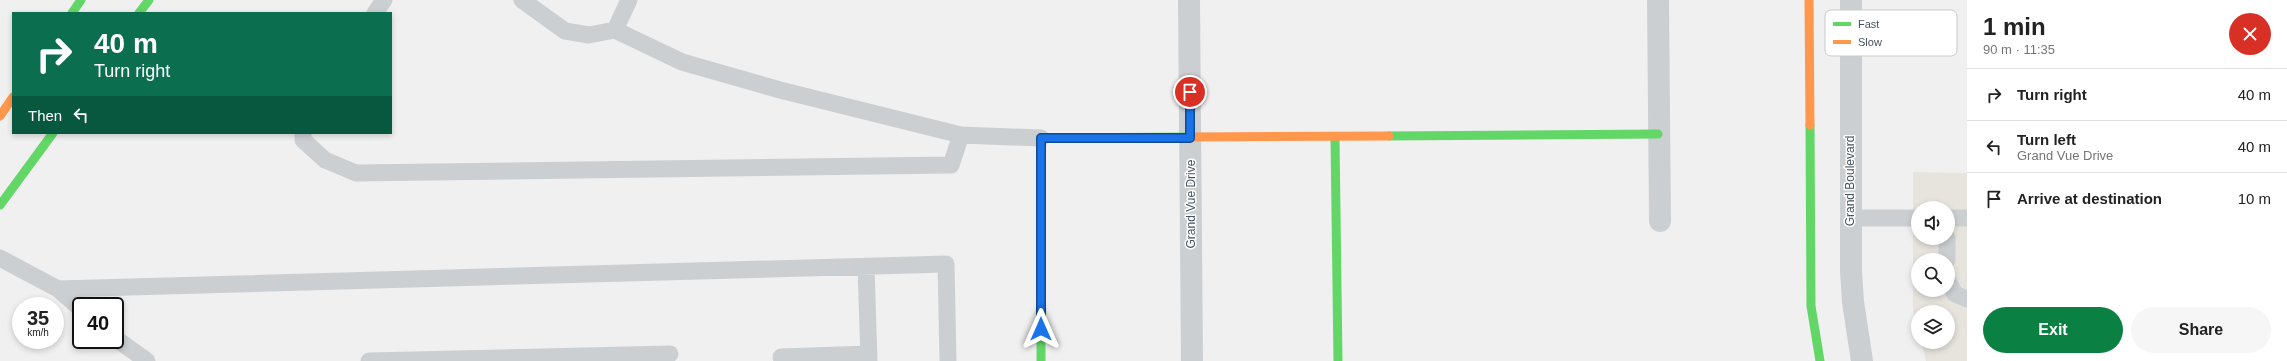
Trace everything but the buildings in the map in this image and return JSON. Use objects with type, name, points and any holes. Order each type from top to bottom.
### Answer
[{"type":"street","points":[[73,12],[81,0]]},
{"type":"street","points":[[140,12],[149,0]]},
{"type":"street","name":"Grand Vue Drive","points":[[1189,0],[1192,361]]},
{"type":"street","points":[[1658,0],[1658,134],[1660,221]]},
{"type":"street","points":[[1809,0],[1811,306],[1813,326],[1820,361]]},
{"type":"street","name":"Grand Boulevard","points":[[1852,0],[1852,10]]},
{"type":"street","name":"Grand Boulevard","points":[[1851,56],[1850,218],[1853,302],[1862,361]]},
{"type":"street","points":[[0,116],[12,98]]},
{"type":"street","points":[[0,205],[52,134]]},
{"type":"street","points":[[1041,361],[1041,138],[1658,134]]},
{"type":"street","points":[[1335,137],[1338,361]]},
{"type":"lane","points":[[376,12],[384,0]]},
{"type":"lane","points":[[522,0],[565,32],[589,35],[614,30],[682,62],[780,90],[961,135],[1041,138]]},
{"type":"lane","points":[[614,30],[629,0]]},
{"type":"lane","points":[[303,134],[303,140],[325,160],[356,174],[951,165],[961,135]]},
{"type":"lane","points":[[1850,218],[1911,218]]},
{"type":"lane","points":[[1955,218],[1967,218]]},
{"type":"lane","points":[[0,258],[58,289],[72,301]]},
{"type":"lane","points":[[58,289],[946,264],[948,361]]},
{"type":"lane","points":[[781,357],[869,358],[866,266]]},
{"type":"lane","points":[[1955,294],[1967,299]]},
{"type":"lane","points":[[124,344],[147,361]]},
{"type":"lane","points":[[369,361],[487,360],[670,354]]},
{"type":"shaded area","points":[[1913,172],[1967,173],[1967,361],[1926,361],[1923,349],[1955,349],[1955,305],[1913,305],[1913,297],[1955,297],[1955,253],[1913,253],[1913,245],[1955,245],[1955,201],[1913,201]]},
{"type":"traffic: fast","points":[[73,12],[81,0]]},
{"type":"traffic: fast","points":[[140,12],[149,0]]},
{"type":"traffic: fast","points":[[1810,125],[1811,306],[1820,361]]},
{"type":"traffic: fast","points":[[0,205],[52,134]]},
{"type":"traffic: fast","points":[[1389,136],[1658,134]]},
{"type":"traffic: fast","points":[[1041,361],[1041,138],[1191,137]]},
{"type":"traffic: fast","points":[[1335,137],[1338,361]]},
{"type":"traffic: slow","points":[[1809,0],[1810,125]]},
{"type":"traffic: slow","points":[[0,116],[12,98]]},
{"type":"traffic: slow","points":[[1191,137],[1389,136]]},
{"type":"route","points":[[1041,329],[1041,138],[1190,138],[1190,92]]}]
